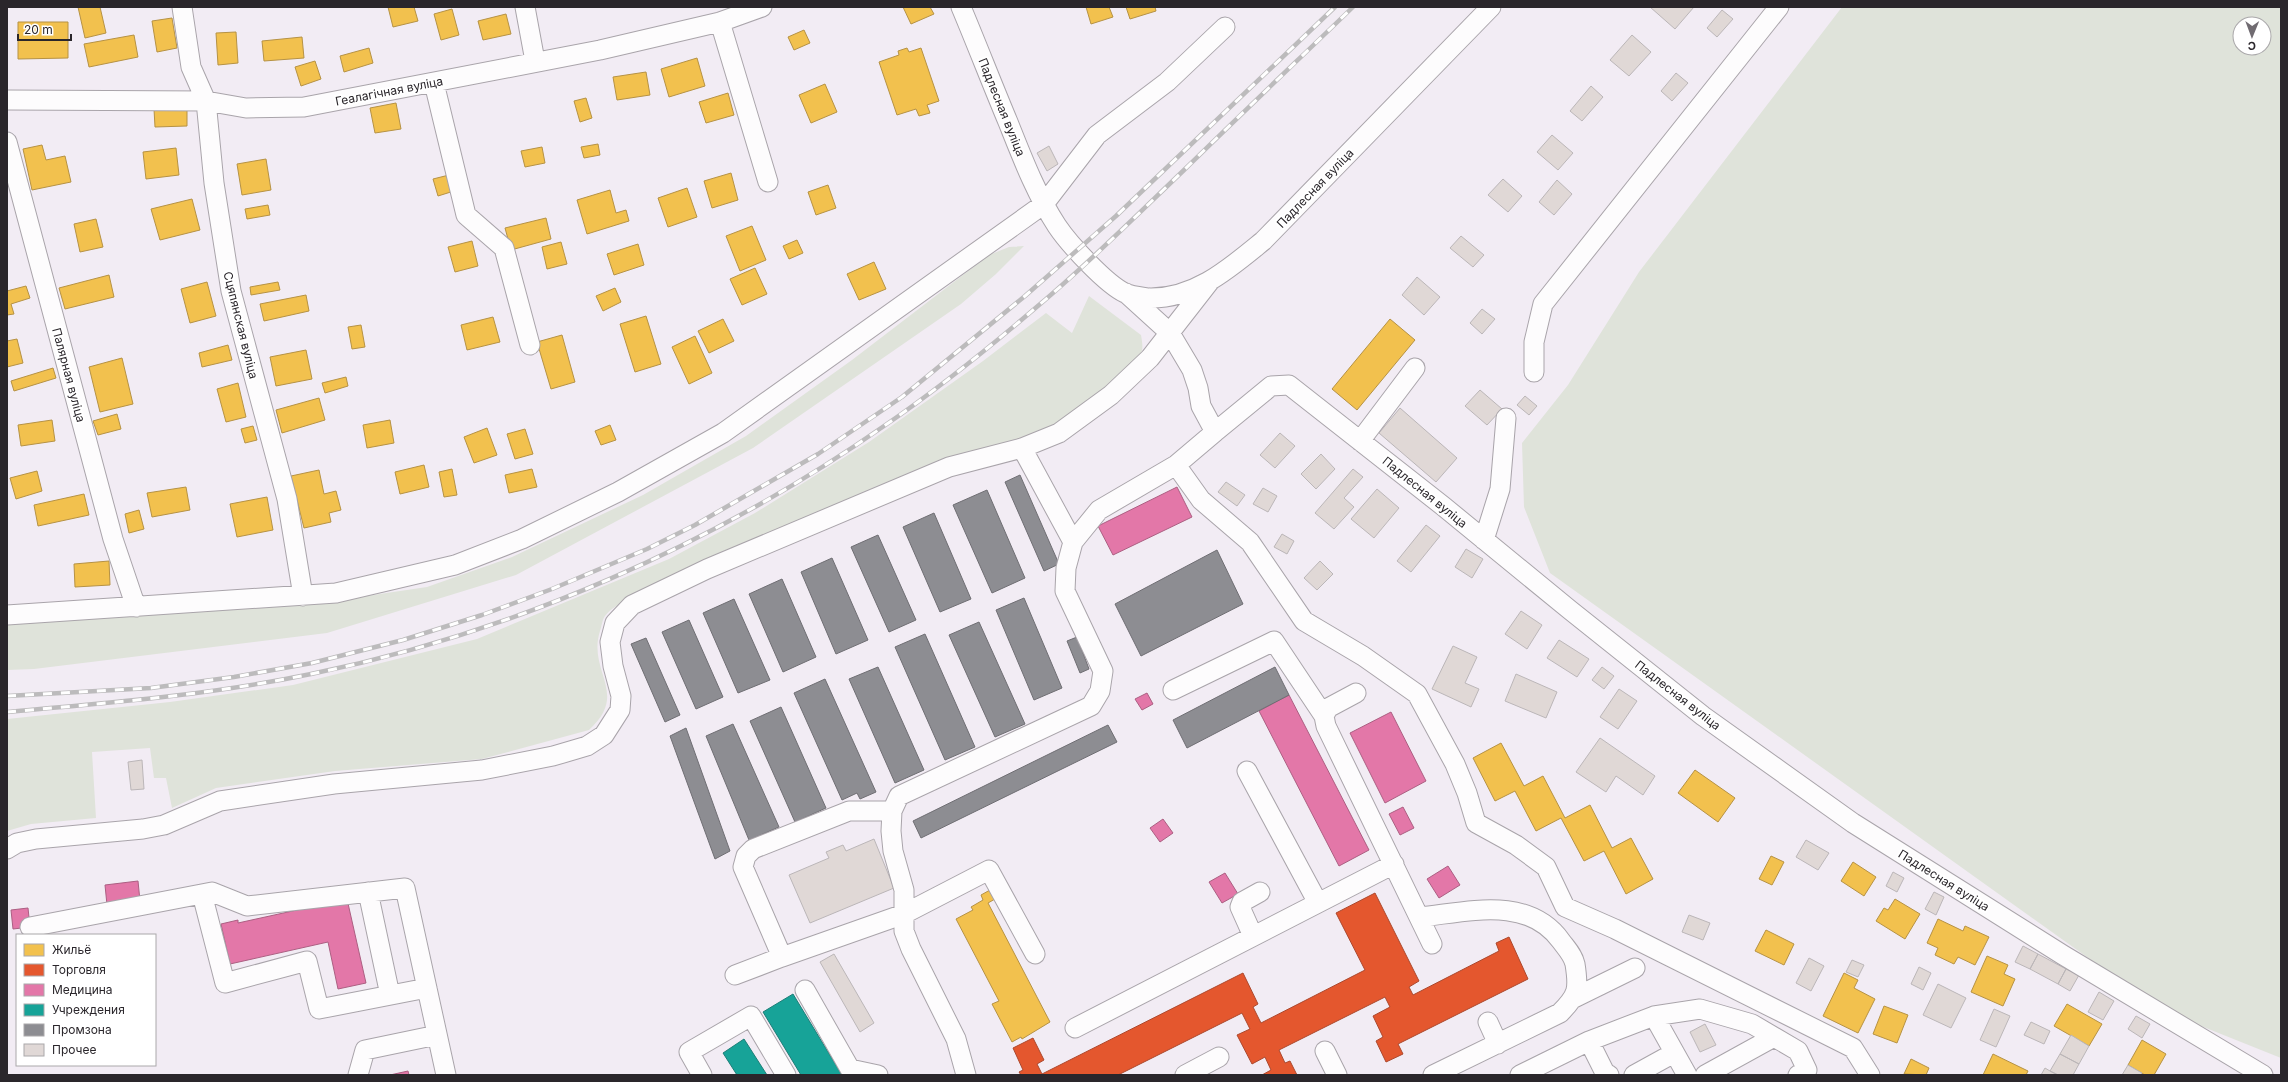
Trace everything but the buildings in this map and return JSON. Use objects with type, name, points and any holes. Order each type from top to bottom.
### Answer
[{"type":"street","name":"Сцяпянская вуліца","points":[[182,7],[192,68],[206,101],[214,183],[231,291],[287,499],[303,596]]},
{"type":"street","points":[[525,7],[535,61]]},
{"type":"street","name":"Геалагічная вуліца","points":[[7,100],[206,101],[246,108],[304,107],[434,83],[535,61],[600,50],[720,22],[762,7]]},
{"type":"street","name":"Падлесная вуліца","points":[[961,7],[1025,165],[1044,204],[1068,240],[1098,272],[1126,293],[1149,298],[1168,296],[1210,281],[1227,270],[1263,241],[1491,7]]},
{"type":"street","points":[[1534,372],[1534,342],[1543,304],[1779,7]]},
{"type":"street","points":[[720,22],[768,182]]},
{"type":"street","points":[[7,615],[303,596],[368,587],[455,565],[522,539],[618,492],[682,458],[753,413],[1044,204],[1096,135],[1166,82],[1225,27]]},
{"type":"street","points":[[434,83],[466,215],[504,248],[530,345]]},
{"type":"street","name":"Палярная вуліца","points":[[7,142],[113,540],[136,607]]},
{"type":"street","points":[[7,849],[17,843],[36,839],[142,829],[164,825],[220,801],[334,784],[482,770],[553,756],[587,746],[604,735],[620,710],[621,696],[612,666],[610,642],[615,623],[632,604],[707,569],[949,467],[1022,448],[1059,433],[1111,395],[1150,358],[1210,281]]},
{"type":"street","points":[[1126,293],[1170,333],[1192,370],[1198,388],[1201,406],[1215,432]]},
{"type":"street","points":[[1360,441],[1415,368]]},
{"type":"street","name":"Падлесная вуліца","points":[[1073,542],[1099,510],[1176,465],[1271,386],[1288,385],[1703,716],[1852,823],[2063,955],[2263,1075]]},
{"type":"street","points":[[1484,540],[1500,489],[1506,418]]},
{"type":"street","points":[[966,1075],[956,1039],[911,949],[904,931],[904,890],[893,851],[892,811],[899,796],[1091,706],[1100,691],[1103,671],[1065,591],[1066,568],[1073,542],[1022,448]]},
{"type":"street","points":[[1176,465],[1201,500],[1250,542],[1304,621],[1363,656],[1417,694],[1455,764],[1467,794],[1476,823],[1516,845],[1546,867],[1565,907],[1615,929],[1853,1048],[1870,1075]]},
{"type":"street","points":[[1173,690],[1274,641],[1324,716],[1326,726],[1432,944]]},
{"type":"street","points":[[1324,716],[1328,708],[1356,693]]},
{"type":"street","points":[[1247,771],[1318,903]]},
{"type":"street","points":[[782,956],[743,867],[746,856],[754,849],[849,811],[892,811]]},
{"type":"street","points":[[1075,1028],[1394,864]]},
{"type":"street","points":[[735,975],[782,956],[904,914],[989,870],[1035,954]]},
{"type":"street","points":[[30,927],[212,892],[247,906],[405,888],[446,1075]]},
{"type":"street","points":[[368,892],[390,995]]},
{"type":"street","points":[[1253,936],[1240,907],[1242,902],[1260,892]]},
{"type":"street","points":[[202,894],[225,983],[307,961],[319,1009],[427,988]]},
{"type":"street","points":[[1420,917],[1501,909],[1530,914],[1555,932],[1573,957],[1578,979],[1574,998]]},
{"type":"street","points":[[1433,1075],[1560,1013],[1574,998],[1635,968]]},
{"type":"street","points":[[805,990],[850,1068],[878,1075]]},
{"type":"street","points":[[1520,1075],[1589,1041],[1654,1016],[1700,1009],[1752,1024],[1798,1051],[1807,1070],[1798,1075]]},
{"type":"street","points":[[702,1075],[689,1052],[751,1016],[786,1075]]},
{"type":"street","points":[[1654,1016],[1687,1075]]},
{"type":"street","points":[[1488,1022],[1498,1044]]},
{"type":"street","points":[[358,1075],[365,1050],[437,1035]]},
{"type":"street","points":[[1705,1075],[1774,1037]]},
{"type":"street","points":[[1589,1041],[1605,1074],[1609,1075]]},
{"type":"street","points":[[1325,1051],[1337,1075]]},
{"type":"street","points":[[1634,1075],[1674,1053]]},
{"type":"street","points":[[1185,1075],[1219,1057]]},
{"type":"shaded area","points":[[1842,7],[2281,7],[2281,1058],[2161,1010],[1550,573],[1524,507],[1522,443],[1568,385],[1639,272]]},
{"type":"shaded area","points":[[1024,246],[996,274],[961,304],[753,448],[516,575],[327,633],[34,669],[7,670],[7,623],[346,599],[427,587],[512,557],[643,495],[746,436],[852,360],[989,255],[1009,247]]},
{"type":"shaded area","points":[[1089,296],[1141,335],[1142,348],[1140,356],[1134,365],[1115,384],[1059,424],[627,599],[610,611],[603,619],[597,646],[607,693],[606,705],[601,717],[589,730],[482,759],[335,771],[216,788],[172,808],[166,778],[154,778],[150,748],[92,752],[96,818],[31,824],[7,831],[7,719],[170,702],[293,685],[477,639],[669,559],[755,513],[869,442],[983,361],[1046,313],[1072,333]]},
{"type":"railway","points":[[7,696],[151,688],[234,677],[312,663],[403,640],[482,615],[552,589],[647,549],[695,525],[818,454],[902,397],[1025,296],[1116,216],[1335,7]]},
{"type":"railway","points":[[7,712],[159,698],[235,688],[311,674],[387,656],[462,635],[537,609],[610,579],[682,546],[752,509],[819,469],[904,412],[983,352],[1058,289],[1094,256],[1353,7]]}]
